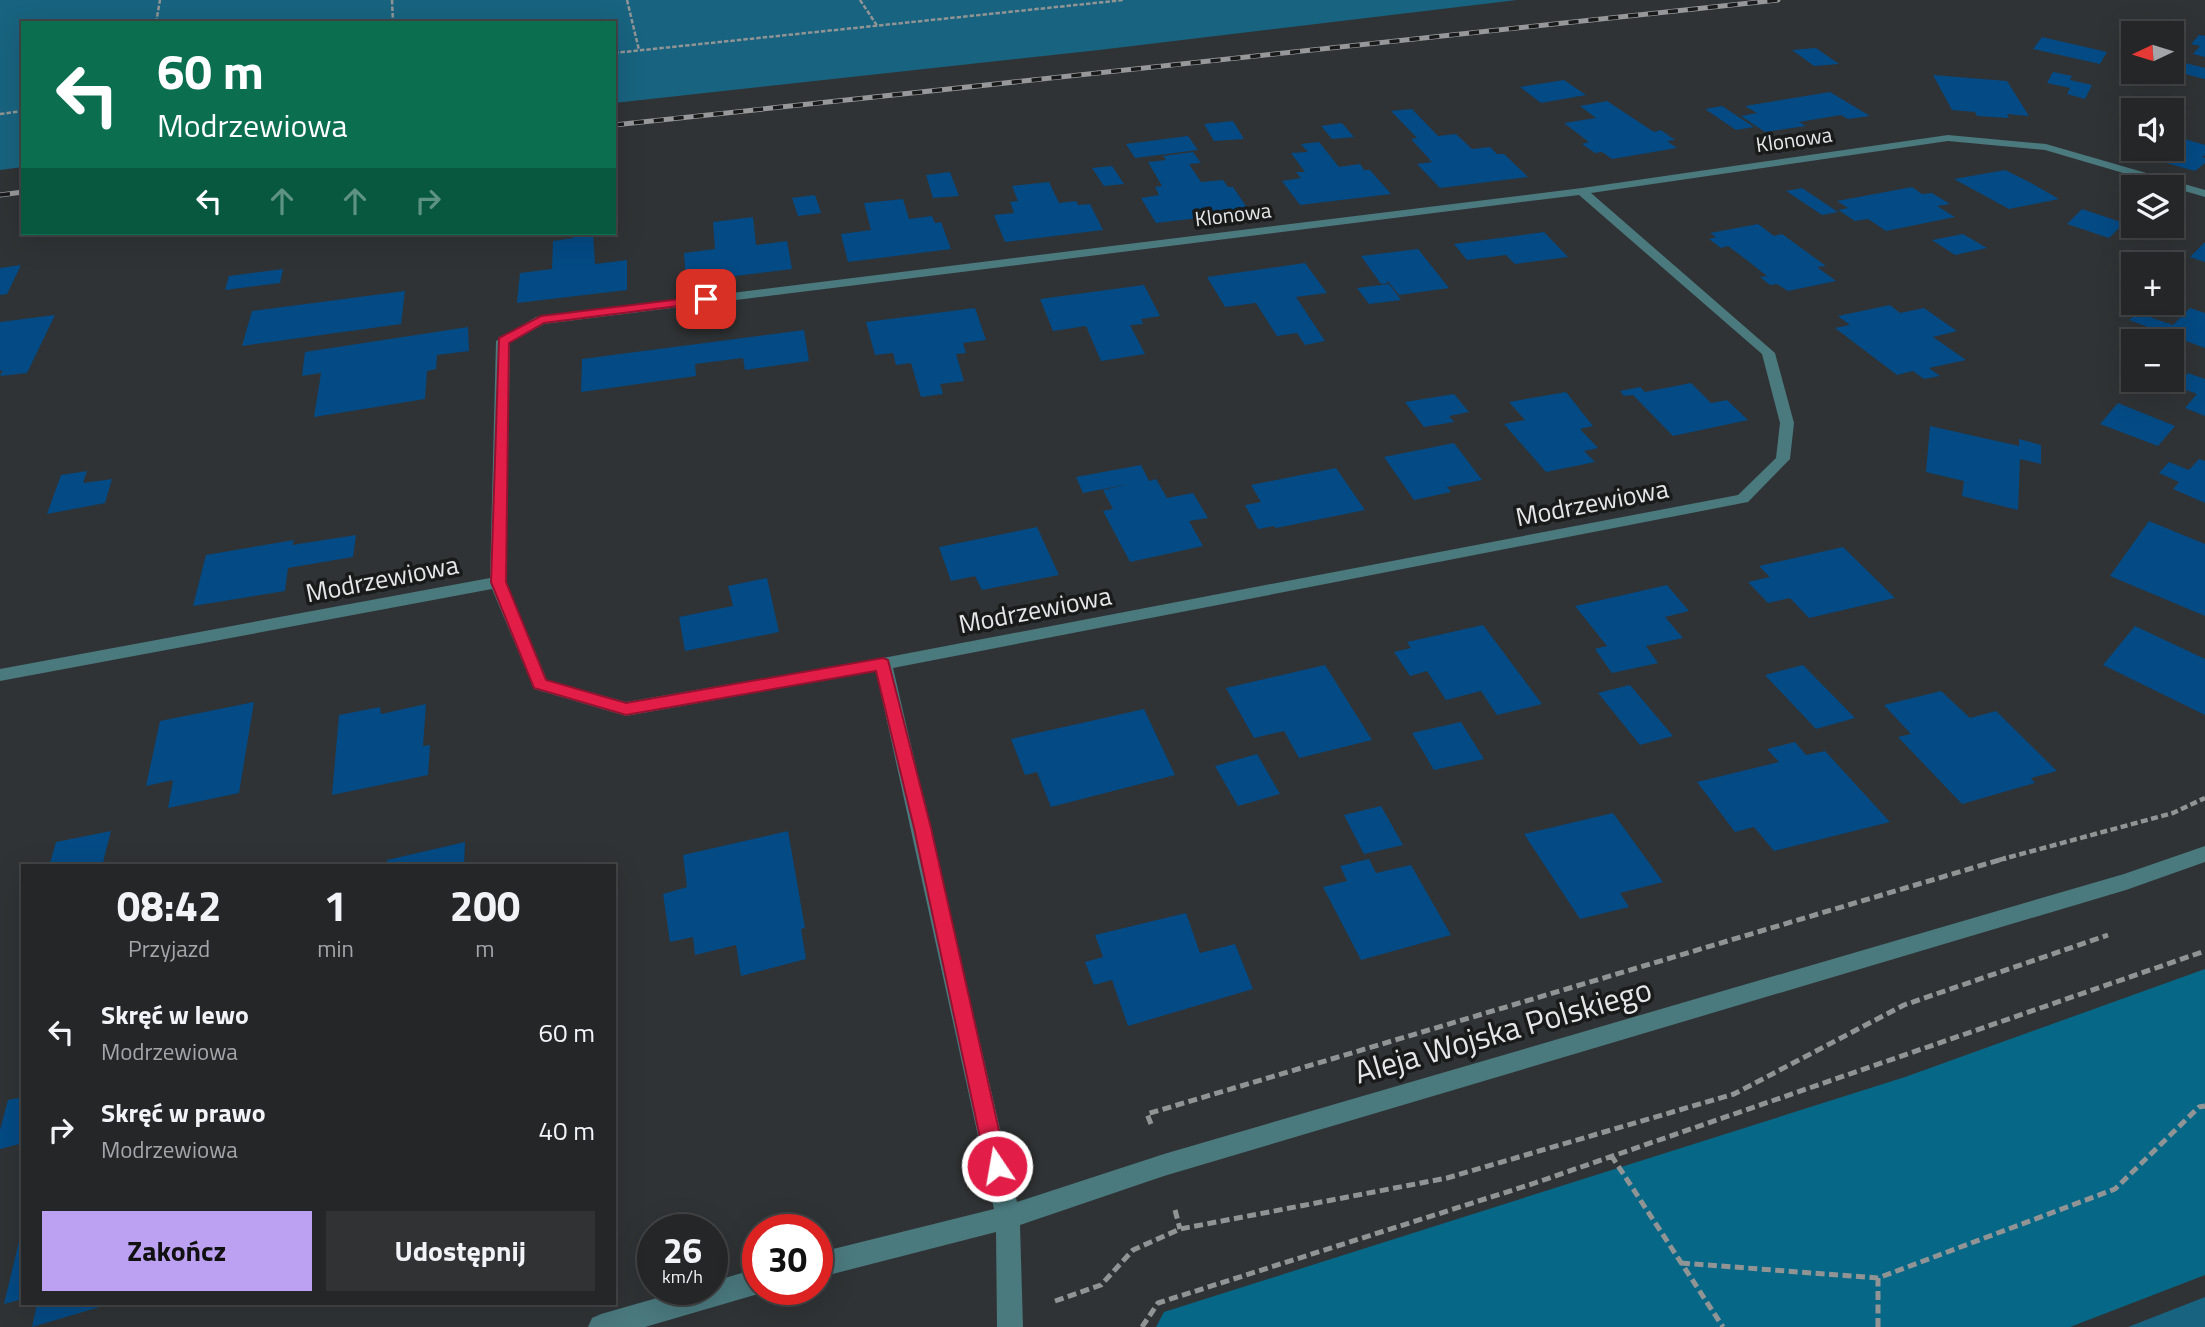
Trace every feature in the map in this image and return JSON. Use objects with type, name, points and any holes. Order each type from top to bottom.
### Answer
[{"type":"street","name":"Klonowa","points":[[498,582],[503,341],[541,320],[1582,191],[1948,138],[2046,147],[2205,194]]},
{"type":"street","name":"Modrzewiowa","points":[[0,675],[498,582],[540,684],[626,709],[883,664],[1743,499],[1783,459],[1787,423],[1768,353],[1582,191]]},
{"type":"street","points":[[883,664],[1008,1217],[1010,1322]]},
{"type":"street","name":"Aleja Wojska Polskiego","points":[[833,1262],[1008,1217],[1164,1165],[2112,886],[2205,854]]},
{"type":"street","points":[[601,1327],[742,1286]]},
{"type":"path","points":[[156,21],[160,0]]},
{"type":"path","points":[[392,0],[393,21]]},
{"type":"path","points":[[626,0],[639,50]]},
{"type":"path","points":[[860,0],[878,27]]},
{"type":"path","points":[[616,53],[1124,0]]},
{"type":"path","points":[[0,114],[21,111]]},
{"type":"path","points":[[1164,1165],[1147,1114],[1972,867],[2173,813],[2205,798]]},
{"type":"path","points":[[1010,1322],[1101,1285],[1133,1250],[1180,1229],[1447,1178],[1734,1094],[1904,1005],[2113,933]]},
{"type":"path","points":[[1142,1327],[1158,1304],[1532,1184],[2205,951]]},
{"type":"path","points":[[1681,1263],[1878,1278],[2115,1189],[2199,1107],[2205,1107]]},
{"type":"path","points":[[1611,1155],[1723,1327]]},
{"type":"path","points":[[1878,1278],[1878,1327]]},
{"type":"shaded area","points":[[0,0],[1517,0],[1099,50],[616,103],[616,21],[21,21],[21,167],[0,170]]},
{"type":"shaded area","points":[[2205,969],[2205,1275],[2070,1327],[1156,1327],[1164,1312],[1905,1077]]},
{"type":"shaded area","points":[[2205,1297],[2205,1327],[2128,1327]]},
{"type":"building","points":[[2199,35],[2205,36],[2205,57],[2193,54],[2200,46],[2191,44]]},
{"type":"building","points":[[2042,37],[2107,52],[2100,64],[2033,49]]},
{"type":"building","points":[[1816,48],[1839,64],[1814,66],[1792,50]]},
{"type":"building","points":[[2184,64],[2205,68],[2205,79],[2184,74]]},
{"type":"building","points":[[2053,72],[2072,76],[2070,80],[2092,85],[2085,99],[2067,94],[2070,88],[2047,83]]},
{"type":"building","points":[[1933,75],[2007,81],[2029,116],[1977,116],[1975,112],[1952,110]]},
{"type":"building","points":[[1564,80],[1586,95],[1541,103],[1520,87]]},
{"type":"building","points":[[1830,92],[1870,116],[1848,119],[1841,115],[1799,122],[1806,126],[1765,132],[1741,116],[1757,113],[1745,106]]},
{"type":"building","points":[[1607,101],[1654,132],[1661,130],[1675,140],[1667,141],[1677,148],[1612,159],[1602,152],[1595,153],[1582,144],[1589,142],[1564,123],[1596,118],[1580,106]]},
{"type":"building","points":[[1722,106],[1754,127],[1736,130],[1705,109]]},
{"type":"building","points":[[1412,109],[1438,136],[1456,134],[1472,149],[1490,147],[1497,154],[1504,154],[1528,177],[1440,188],[1417,164],[1432,162],[1411,139],[1417,138],[1391,111]]},
{"type":"building","points":[[1233,121],[1244,139],[1214,141],[1204,124]]},
{"type":"building","points":[[1342,123],[1354,137],[1332,139],[1321,126]]},
{"type":"building","points":[[1188,136],[1198,150],[1135,158],[1126,144]]},
{"type":"building","points":[[2184,139],[2205,145],[2205,155],[2202,157],[2205,158],[2205,163],[2195,171],[2159,161],[2184,161]]},
{"type":"building","points":[[1319,142],[1339,167],[1360,164],[1364,170],[1370,170],[1391,194],[1300,205],[1282,181],[1301,178],[1296,172],[1305,172],[1291,153],[1308,152],[1301,144]]},
{"type":"building","points":[[1193,152],[1201,163],[1189,164],[1201,182],[1223,180],[1228,187],[1233,187],[1250,212],[1156,223],[1141,198],[1159,195],[1155,187],[1162,186],[1148,162],[1166,160],[1163,156]]},
{"type":"building","points":[[1112,166],[1124,184],[1104,186],[1092,168]]},
{"type":"building","points":[[2005,170],[2059,199],[2009,209],[1954,179]]},
{"type":"building","points":[[950,172],[959,196],[933,198],[926,175]]},
{"type":"building","points":[[1049,182],[1059,203],[1076,201],[1078,205],[1090,204],[1103,230],[1005,242],[994,215],[1014,213],[1010,202],[1018,201],[1012,186]]},
{"type":"building","points":[[1912,187],[1922,194],[1932,193],[1950,204],[1937,206],[1955,217],[1886,231],[1868,219],[1855,221],[1838,210],[1848,208],[1837,201]]},
{"type":"building","points":[[1802,188],[1838,212],[1822,215],[1786,191]]},
{"type":"building","points":[[815,195],[821,213],[798,216],[792,198]]},
{"type":"building","points":[[903,199],[909,219],[932,216],[935,223],[941,222],[951,249],[848,262],[841,234],[871,230],[864,203]]},
{"type":"building","points":[[2082,209],[2121,222],[2121,226],[2109,238],[2067,224]]},
{"type":"building","points":[[753,217],[756,245],[787,241],[792,269],[686,282],[684,253],[715,249],[713,222]]},
{"type":"building","points":[[1758,224],[1774,236],[1782,234],[1826,266],[1817,267],[1836,281],[1788,291],[1777,284],[1770,285],[1760,277],[1767,276],[1748,261],[1728,246],[1721,248],[1709,239],[1716,237],[1710,233]]},
{"type":"building","points":[[1544,232],[1568,257],[1515,264],[1506,255],[1467,260],[1454,244]]},
{"type":"building","points":[[1963,234],[1987,248],[1955,255],[1932,240]]},
{"type":"building","points":[[574,235],[593,235],[595,264],[627,260],[627,290],[517,303],[520,273],[552,269],[553,241],[574,238]]},
{"type":"building","points":[[2205,242],[2205,262],[2190,257]]},
{"type":"building","points":[[1418,249],[1449,288],[1399,295],[1387,280],[1388,283],[1381,284],[1361,256]]},
{"type":"building","points":[[1305,263],[1327,293],[1296,297],[1325,341],[1305,345],[1297,333],[1277,336],[1256,303],[1225,307],[1207,277]]},
{"type":"building","points":[[21,265],[7,294],[0,295],[0,268]]},
{"type":"building","points":[[283,269],[280,283],[225,290],[229,276]]},
{"type":"building","points":[[1389,284],[1401,300],[1369,304],[1357,288]]},
{"type":"building","points":[[1144,285],[1160,316],[1141,319],[1143,324],[1130,325],[1145,354],[1101,361],[1086,326],[1053,331],[1040,299]]},
{"type":"building","points":[[405,291],[401,324],[242,346],[252,311]]},
{"type":"building","points":[[1890,305],[1900,313],[1924,308],[1957,331],[1933,337],[1966,360],[1929,368],[1940,376],[1924,379],[1913,371],[1897,375],[1835,328],[1850,325],[1838,316]]},
{"type":"building","points":[[975,308],[986,340],[963,343],[966,353],[956,354],[964,381],[940,384],[943,394],[921,397],[911,363],[896,365],[893,353],[875,355],[866,322]]},
{"type":"building","points":[[2190,308],[2205,313],[2205,348],[2184,340],[2184,329],[2153,329],[2129,320],[2135,315],[2144,315],[2173,325]]},
{"type":"building","points":[[55,315],[27,373],[0,376],[3,370],[0,371],[0,322]]},
{"type":"building","points":[[468,327],[469,351],[437,355],[436,369],[427,371],[425,399],[314,417],[321,373],[302,376],[305,352]]},
{"type":"building","points":[[804,330],[809,361],[745,370],[743,358],[695,364],[696,376],[581,392],[582,359]]},
{"type":"building","points":[[2188,373],[2205,379],[2205,416],[2185,408],[2197,394],[2184,389],[2184,377]]},
{"type":"building","points":[[1691,383],[1711,403],[1727,400],[1748,420],[1673,436],[1633,395],[1624,396],[1620,391],[1640,387],[1645,392]]},
{"type":"building","points":[[1566,392],[1593,426],[1580,429],[1598,448],[1584,451],[1595,462],[1546,472],[1504,424],[1525,420],[1509,402]]},
{"type":"building","points":[[1454,394],[1469,412],[1449,416],[1454,422],[1424,427],[1405,402]]},
{"type":"building","points":[[2118,403],[2175,426],[2158,446],[2100,424]]},
{"type":"building","points":[[1930,426],[2019,446],[2019,439],[2041,445],[2041,464],[2020,459],[2018,510],[1962,496],[1964,481],[1926,472]]},
{"type":"building","points":[[1454,443],[1482,480],[1447,487],[1451,492],[1414,500],[1384,457]]},
{"type":"building","points":[[2199,459],[2205,461],[2205,503],[2173,489],[2179,482],[2159,473],[2169,462],[2189,470]]},
{"type":"building","points":[[1141,465],[1149,481],[1156,479],[1167,498],[1193,493],[1208,518],[1189,521],[1203,546],[1130,562],[1103,511],[1113,509],[1103,490],[1129,484],[1083,493],[1076,477]]},
{"type":"building","points":[[1336,468],[1365,510],[1276,528],[1274,526],[1258,529],[1245,505],[1261,502],[1251,485]]},
{"type":"building","points":[[87,471],[83,483],[112,479],[105,503],[47,514],[61,475]]},
{"type":"building","points":[[2149,521],[2205,544],[2205,616],[2110,576]]},
{"type":"building","points":[[1037,527],[1059,575],[982,590],[975,576],[951,581],[939,547]]},
{"type":"building","points":[[356,535],[353,557],[288,568],[285,591],[193,606],[206,555],[294,540],[292,545]]},
{"type":"building","points":[[1843,547],[1895,598],[1809,618],[1790,598],[1768,603],[1748,582],[1770,577],[1759,566]]},
{"type":"building","points":[[767,578],[779,632],[685,651],[679,617],[733,606],[728,586]]},
{"type":"building","points":[[1667,585],[1689,611],[1665,617],[1683,638],[1646,646],[1658,663],[1612,673],[1595,649],[1607,646],[1575,606]]},
{"type":"building","points":[[1483,625],[1542,704],[1497,715],[1481,691],[1446,700],[1427,671],[1410,676],[1394,652],[1411,648],[1407,642]]},
{"type":"building","points":[[2135,626],[2205,659],[2205,715],[2103,665]]},
{"type":"building","points":[[1325,665],[1372,740],[1299,758],[1284,731],[1254,738],[1226,688]]},
{"type":"building","points":[[1803,665],[1855,718],[1816,729],[1765,675]]},
{"type":"building","points":[[1630,685],[1673,736],[1640,745],[1598,693]]},
{"type":"building","points":[[1941,691],[1970,718],[1996,711],[2057,771],[2031,778],[2035,783],[1962,804],[1898,737],[1911,734],[1884,705]]},
{"type":"building","points":[[254,702],[239,793],[168,808],[173,780],[146,786],[160,721]]},
{"type":"building","points":[[426,704],[423,746],[430,745],[428,775],[332,795],[339,715],[380,707],[381,714]]},
{"type":"building","points":[[1144,709],[1175,775],[1051,807],[1037,772],[1025,775],[1011,739]]},
{"type":"building","points":[[1461,722],[1484,759],[1434,770],[1412,733]]},
{"type":"building","points":[[1795,742],[1806,755],[1825,751],[1890,822],[1774,851],[1754,827],[1735,832],[1697,782],[1779,762],[1767,749]]},
{"type":"building","points":[[1257,754],[1280,794],[1238,806],[1215,766]]},
{"type":"building","points":[[1381,806],[1403,845],[1364,854],[1344,815]]},
{"type":"building","points":[[1613,813],[1663,882],[1620,893],[1629,907],[1580,919],[1524,834]]},
{"type":"building","points":[[111,831],[103,864],[50,864],[56,842]]},
{"type":"building","points":[[788,831],[805,928],[801,929],[806,959],[741,976],[736,945],[695,955],[693,937],[670,942],[663,894],[687,887],[683,855]]},
{"type":"building","points":[[465,842],[464,864],[387,864],[387,860]]},
{"type":"building","points":[[1369,859],[1376,873],[1411,865],[1451,935],[1361,960],[1323,887],[1347,881],[1340,866]]},
{"type":"building","points":[[1186,913],[1200,953],[1235,944],[1253,989],[1128,1026],[1112,980],[1094,985],[1085,962],[1103,957],[1095,935]]},
{"type":"building","points":[[21,1097],[21,1144],[0,1149],[0,1130],[8,1100]]},
{"type":"building","points":[[21,1233],[21,1300],[4,1304]]},
{"type":"building","points":[[37,1305],[107,1305],[32,1327]]},
{"type":"railway","points":[[616,125],[1778,0]]},
{"type":"railway","points":[[0,195],[21,192]]},
{"type":"route","points":[[706,299],[541,320],[503,341],[498,582],[540,684],[626,709],[883,664],[997,1166]]}]
